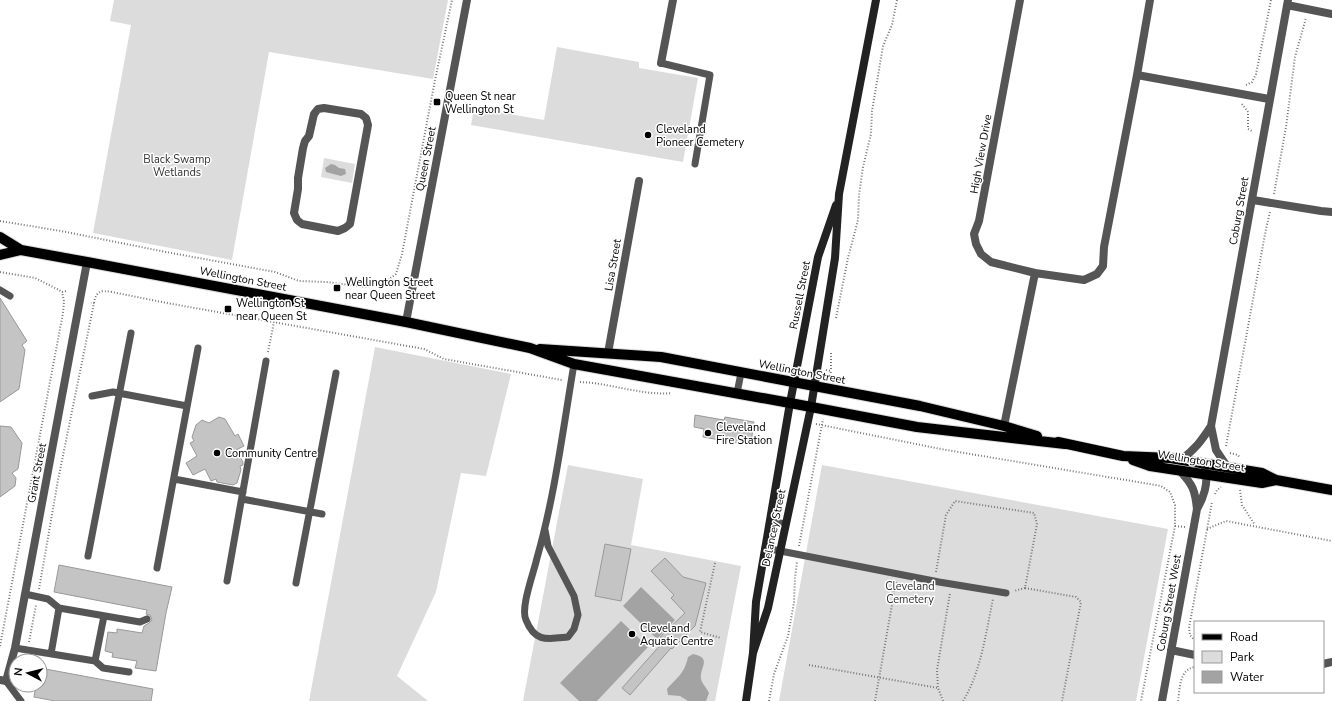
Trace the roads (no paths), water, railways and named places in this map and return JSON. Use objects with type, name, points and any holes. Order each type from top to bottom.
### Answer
[{"type":"main road","name":"Russell Street","points":[[812,407],[835,258],[839,194],[876,0]]},
{"type":"main road","name":"Russell Street","points":[[790,403],[818,257],[839,194]]},
{"type":"main road","name":"Wellington Street","points":[[0,237],[21,250],[406,322],[530,348],[574,364],[917,427],[1065,444]]},
{"type":"main road","name":"Wellington Street","points":[[0,255],[21,250]]},
{"type":"main road","name":"Wellington Street","points":[[530,348],[563,349],[661,357],[920,406],[1004,426],[1065,444],[1123,456],[1170,458],[1180,465],[1206,474],[1240,475],[1262,473],[1276,480],[1332,490]]},
{"type":"main road","name":"Delancey Street","points":[[746,701],[753,653],[756,602],[790,403]]},
{"type":"main road","name":"Delancey Street","points":[[753,653],[768,608],[785,524],[812,407]]},
{"type":"main road","name":"Wellington Street","points":[[1180,465],[1204,464],[1228,468],[1240,475]]},
{"type":"street","name":"Queen Street","points":[[406,322],[467,0]]},
{"type":"street","points":[[661,64],[673,0]]},
{"type":"street","name":"High View Drive","points":[[1020,0],[980,221],[974,234],[976,244],[981,254],[991,262],[1035,273],[1084,280],[1097,274],[1103,266],[1104,247],[1150,0]]},
{"type":"street","points":[[1287,3],[1332,14]]},
{"type":"street","name":"Coburg Street","points":[[1228,468],[1216,450],[1213,442],[1211,426],[1253,200],[1269,99],[1287,3]]},
{"type":"street","points":[[1137,75],[1269,99]]},
{"type":"street","points":[[324,108],[361,114],[366,118],[368,125],[360,175],[350,224],[345,228],[338,231],[302,224],[297,220],[294,213],[303,148],[305,141],[309,136],[314,114],[318,109],[324,108]]},
{"type":"street","name":"Lisa Street","points":[[608,353],[639,181]]},
{"type":"street","points":[[1253,200],[1332,212]]},
{"type":"street","name":"Grant Street","points":[[3,680],[15,648],[87,262]]},
{"type":"street","points":[[1004,426],[1035,273]]},
{"type":"street","name":"Coburg Street","points":[[1180,465],[1198,446],[1211,426]]},
{"type":"street","name":"Coburg Street West","points":[[1197,509],[1203,500],[1206,474],[1204,464]]},
{"type":"street","name":"Coburg Street West","points":[[1162,701],[1197,509],[1195,491],[1180,465]]},
{"type":"street","points":[[1171,650],[1194,655]]},
{"type":"lane","points":[[661,64],[710,75],[695,164]]},
{"type":"lane","points":[[0,290],[10,296]]},
{"type":"lane","points":[[88,556],[131,333]]},
{"type":"lane","points":[[157,568],[198,348]]},
{"type":"lane","points":[[227,581],[266,361]]},
{"type":"lane","points":[[545,530],[548,546],[574,596],[578,615],[574,629],[568,637],[542,638],[532,632],[525,619],[525,603],[545,530],[574,364]]},
{"type":"lane","points":[[296,583],[336,373]]},
{"type":"lane","points":[[737,393],[741,373]]},
{"type":"lane","points":[[92,396],[113,392],[187,406]]},
{"type":"lane","points":[[174,478],[322,514]]},
{"type":"lane","points":[[770,521],[785,524]]},
{"type":"lane","points":[[765,548],[951,584],[1006,593]]},
{"type":"lane","points":[[25,594],[48,599],[59,608],[140,622],[147,619]]},
{"type":"lane","points":[[51,654],[59,608]]},
{"type":"lane","points":[[95,661],[104,616]]},
{"type":"lane","points":[[15,648],[95,661],[103,668],[129,672]]},
{"type":"lane","points":[[3,680],[21,701]]},
{"type":"water","points":[[331,164],[345,169],[346,174],[341,176],[326,172],[325,168]]},
{"type":"water","points":[[641,587],[675,620],[657,639],[623,606]]},
{"type":"water","points":[[621,621],[648,647],[597,701],[579,701],[560,683]]},
{"type":"water","points":[[693,654],[699,656],[704,661],[701,679],[709,693],[706,701],[688,701],[680,696],[668,695],[667,689],[682,672],[688,657]]},
{"type":"place","name":"Queen St near Wellington St","points":[[437,102]]},
{"type":"place","name":"Cleveland Pioneer Cemetery","points":[[648,135]]},
{"type":"place","name":"Wellington Street near Queen Street","points":[[337,288]]},
{"type":"place","name":"Wellington St near Queen St","points":[[228,309]]},
{"type":"place","name":"Cleveland Fire Station","points":[[708,433]]},
{"type":"place","name":"Community Centre","points":[[217,453]]},
{"type":"place","name":"Cleveland Aquatic Centre","points":[[632,634]]},
{"type":"park label","name":"Black Swamp Wetlands","points":[[177,165]]},
{"type":"park label","name":"Cleveland Cemetery","points":[[910,592]]}]
